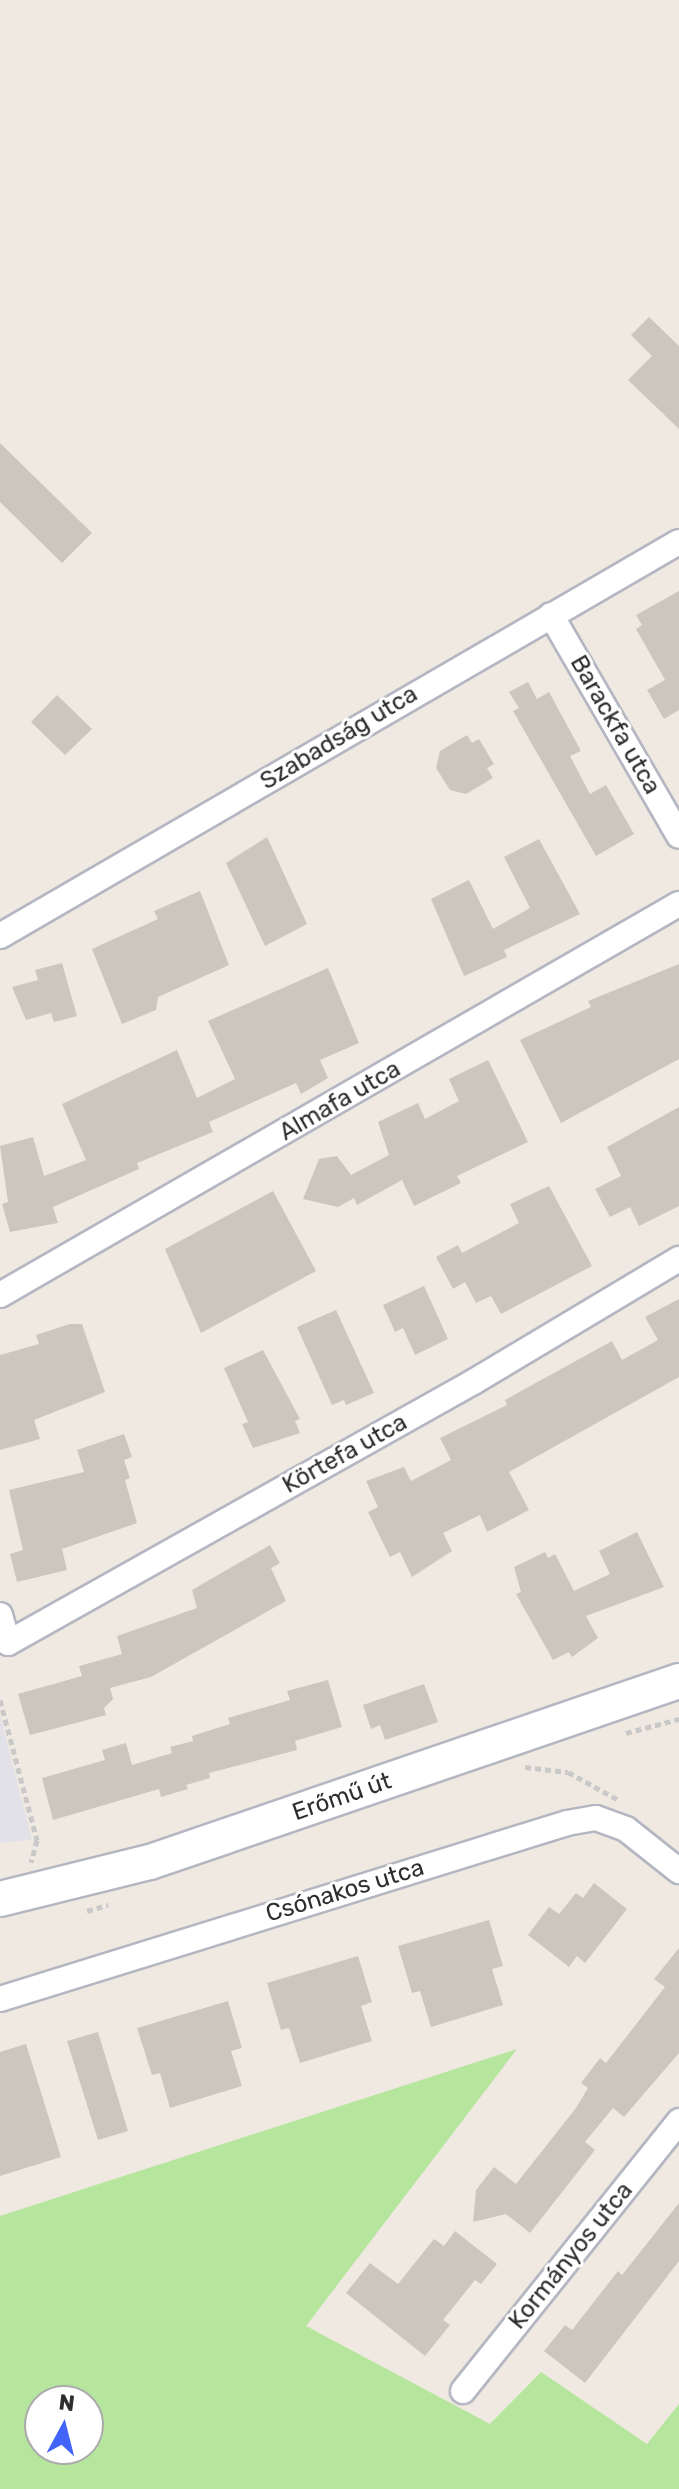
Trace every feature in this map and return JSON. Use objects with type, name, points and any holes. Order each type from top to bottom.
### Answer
[{"type":"street","name":"Szabadság utca","points":[[0,936],[679,542]]},
{"type":"street","name":"Barackfa utca","points":[[551,615],[679,836]]},
{"type":"street","name":"Almafa utca","points":[[0,1295],[679,904]]},
{"type":"street","name":"Körtefa utca","points":[[0,1615],[8,1643],[475,1381],[679,1259]]},
{"type":"street","name":"Erőmű út","points":[[0,1899],[150,1862],[679,1681]]},
{"type":"street","name":"Csónakos utca","points":[[0,1999],[567,1823],[596,1818],[626,1829],[679,1871]]},
{"type":"street","name":"Kormányos utca","points":[[463,2391],[679,2121]]},
{"type":"path","points":[[0,1700],[37,1840],[30,1865],[34,1893]]},
{"type":"shaded area","points":[[0,1715],[32,1840],[0,1843]]},
{"type":"green space","points":[[517,2049],[306,2326],[490,2424],[541,2372],[647,2444],[679,2404],[679,2489],[0,2489],[0,2216]]},
{"type":"building","points":[[649,317],[679,346],[679,429],[628,380],[652,356],[631,335]]},
{"type":"building","points":[[0,443],[92,533],[62,563],[0,502]]},
{"type":"building","points":[[679,591],[679,710],[664,719],[647,690],[665,680],[636,629],[642,625],[636,615]]},
{"type":"building","points":[[528,682],[537,699],[549,692],[581,751],[570,756],[590,794],[606,785],[634,834],[596,856],[513,711],[519,708],[509,692]]},
{"type":"building","points":[[57,695],[92,729],[65,755],[31,722]]},
{"type":"building","points":[[467,735],[472,743],[479,739],[494,764],[487,768],[493,778],[466,794],[450,790],[436,768],[440,751]]},
{"type":"building","points":[[267,837],[307,924],[265,946],[226,863]]},
{"type":"building","points":[[539,839],[580,914],[504,950],[507,957],[464,976],[431,899],[469,880],[493,929],[530,908],[504,857]]},
{"type":"building","points":[[200,891],[229,965],[158,997],[156,1010],[122,1024],[92,949],[158,919],[154,911]]},
{"type":"building","points":[[62,963],[77,1016],[54,1022],[51,1013],[26,1020],[12,987],[38,980],[35,970]]},
{"type":"building","points":[[679,964],[679,1059],[561,1123],[520,1040],[591,1007],[588,1001]]},
{"type":"building","points":[[328,968],[359,1043],[320,1060],[328,1078],[301,1094],[296,1083],[209,1122],[213,1132],[137,1163],[139,1169],[53,1207],[58,1223],[10,1232],[2,1204],[8,1202],[0,1146],[33,1137],[44,1176],[86,1160],[62,1104],[177,1050],[197,1098],[235,1079],[208,1021]]},
{"type":"building","points":[[488,1060],[528,1142],[457,1176],[461,1183],[414,1206],[402,1180],[357,1205],[354,1198],[338,1207],[303,1199],[319,1159],[337,1156],[351,1175],[389,1155],[378,1122],[418,1103],[425,1119],[459,1101],[449,1079]]},
{"type":"building","points":[[679,1107],[679,1206],[639,1226],[630,1207],[610,1217],[595,1189],[621,1176],[607,1147]]},
{"type":"building","points":[[549,1186],[592,1266],[501,1314],[491,1296],[476,1303],[465,1282],[453,1289],[436,1257],[458,1245],[462,1253],[519,1223],[510,1204]]},
{"type":"building","points":[[273,1191],[316,1271],[201,1333],[165,1249]]},
{"type":"building","points":[[424,1286],[448,1339],[415,1355],[403,1328],[395,1332],[383,1305]]},
{"type":"building","points":[[679,1299],[679,1377],[509,1472],[529,1510],[487,1532],[480,1515],[443,1533],[452,1551],[412,1577],[400,1552],[390,1557],[368,1512],[378,1507],[366,1481],[404,1467],[411,1481],[451,1460],[440,1438],[507,1405],[505,1400],[612,1341],[622,1360],[658,1340],[645,1317]]},
{"type":"building","points":[[336,1310],[374,1393],[346,1405],[344,1400],[332,1405],[297,1327]]},
{"type":"building","points":[[70,1324],[82,1324],[105,1392],[34,1420],[40,1439],[0,1450],[0,1355],[39,1344],[36,1335]]},
{"type":"building","points":[[263,1350],[300,1419],[295,1421],[300,1433],[253,1448],[242,1424],[248,1422],[224,1368]]},
{"type":"building","points":[[124,1434],[132,1457],[124,1460],[130,1478],[125,1480],[137,1523],[62,1549],[67,1570],[17,1582],[10,1554],[23,1550],[9,1490],[84,1472],[77,1450]]},
{"type":"building","points":[[637,1532],[664,1587],[586,1616],[598,1638],[572,1657],[569,1652],[553,1660],[516,1594],[521,1592],[514,1567],[545,1552],[548,1558],[555,1554],[574,1591],[610,1574],[599,1551]]},
{"type":"building","points":[[270,1545],[280,1563],[271,1568],[286,1601],[151,1677],[110,1688],[113,1699],[104,1708],[106,1715],[30,1735],[18,1694],[82,1676],[79,1666],[122,1654],[117,1636],[197,1608],[192,1590]]},
{"type":"building","points":[[328,1680],[342,1727],[295,1741],[297,1750],[209,1773],[210,1778],[186,1785],[188,1789],[161,1797],[159,1789],[53,1820],[42,1778],[105,1760],[102,1750],[126,1743],[132,1765],[172,1753],[170,1747],[193,1741],[192,1736],[230,1724],[228,1718],[290,1700],[287,1691]]},
{"type":"building","points":[[424,1684],[438,1722],[385,1740],[380,1725],[371,1729],[363,1705]]},
{"type":"building","points":[[594,1883],[627,1909],[585,1963],[577,1956],[569,1967],[528,1935],[549,1907],[559,1914],[576,1893],[583,1898]]},
{"type":"building","points":[[489,1920],[503,1966],[492,1969],[503,2005],[431,2027],[420,1991],[412,1993],[398,1946]]},
{"type":"building","points":[[679,1948],[679,2053],[624,2117],[613,2108],[585,2142],[595,2150],[530,2233],[506,2214],[473,2222],[476,2190],[494,2167],[516,2184],[576,2108],[588,2088],[581,2083],[600,2058],[606,2063],[665,1987],[654,1979]]},
{"type":"building","points":[[358,1956],[372,2002],[361,2006],[372,2041],[300,2063],[289,2028],[281,2030],[267,1983]]},
{"type":"building","points":[[228,2001],[242,2048],[231,2051],[242,2086],[170,2108],[160,2073],[152,2075],[137,2028]]},
{"type":"building","points":[[98,2032],[128,2131],[98,2140],[67,2041]]},
{"type":"building","points":[[26,2044],[61,2157],[0,2176],[0,2052]]},
{"type":"building","points":[[679,2203],[679,2261],[585,2383],[544,2351],[565,2325],[572,2330],[618,2271],[622,2275]]},
{"type":"building","points":[[455,2231],[497,2264],[481,2284],[475,2280],[443,2320],[450,2325],[425,2356],[346,2293],[370,2263],[398,2284],[434,2239],[444,2246]]}]
